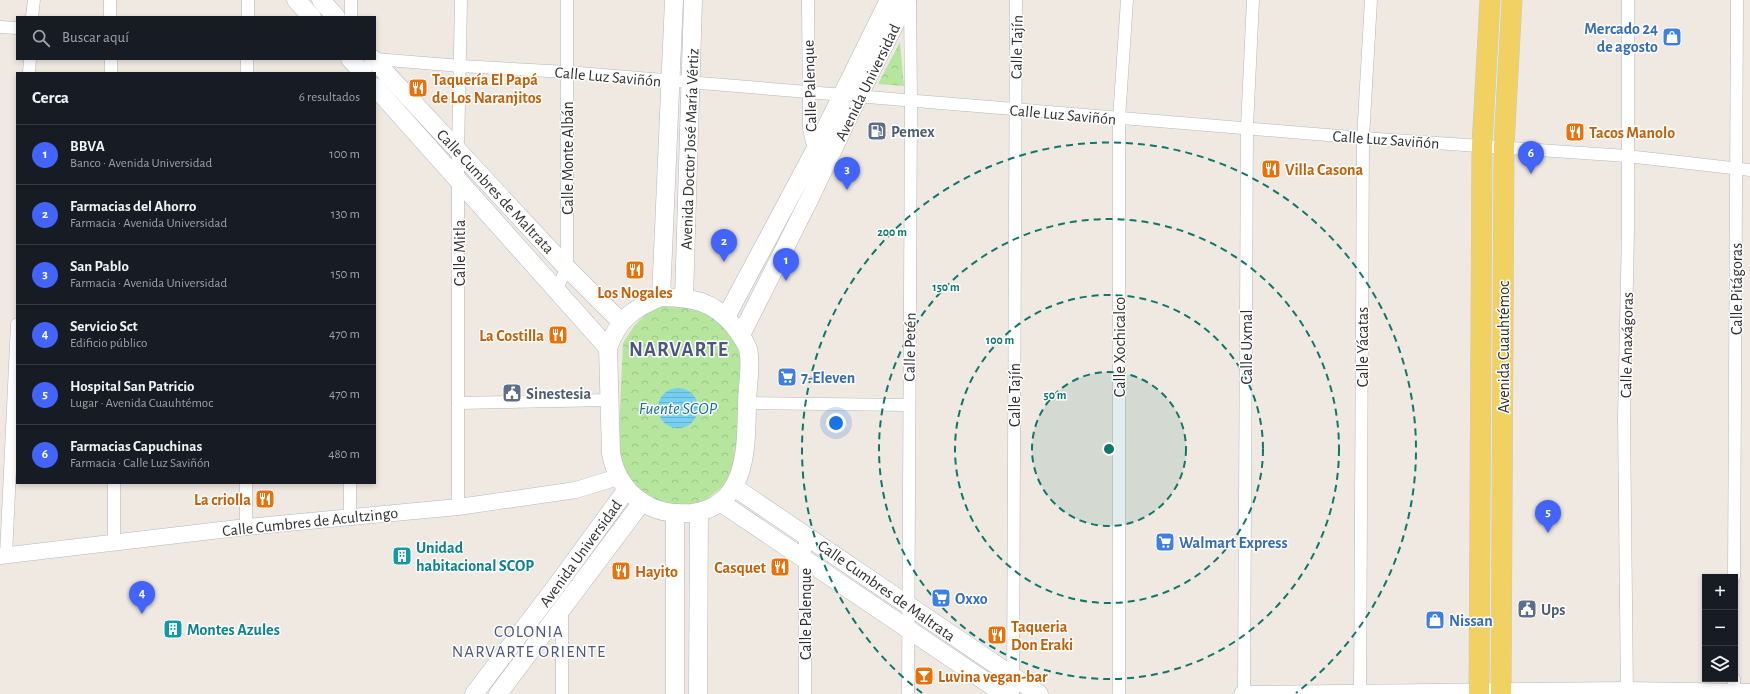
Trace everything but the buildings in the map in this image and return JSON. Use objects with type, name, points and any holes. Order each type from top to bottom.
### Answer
[{"type":"main road","points":[[296,0],[311,16]]},
{"type":"main road","points":[[321,0],[335,16]]},
{"type":"main road","name":"Avenida Doctor José María Vértiz","points":[[662,297],[674,0]]},
{"type":"main road","name":"Avenida Doctor José María Vértiz","points":[[684,298],[693,0]]},
{"type":"main road","name":"Avenida Universidad","points":[[741,335],[826,166],[850,96],[889,0]]},
{"type":"main road","name":"Avenida Universidad","points":[[726,317],[814,152],[908,0]]},
{"type":"main road","name":"Avenida Cuauhtémoc","points":[[1479,692],[1482,145],[1490,0]]},
{"type":"main road","name":"Avenida Cuauhtémoc","points":[[1501,692],[1504,146],[1512,0]]},
{"type":"main road","points":[[351,60],[362,72]]},
{"type":"main road","name":"Calle Cumbres de Maltrata","points":[[375,60],[458,152],[620,322]]},
{"type":"main road","name":"Calle Cumbres de Maltrata","points":[[376,88],[608,348]]},
{"type":"main road","points":[[662,297],[684,298],[700,301],[712,306],[726,317],[741,335],[748,350],[745,451],[743,467],[734,487],[720,502],[711,508],[699,512],[675,513],[656,509],[642,502],[623,483],[611,453],[608,348],[613,334],[620,322],[647,303],[662,297]]},
{"type":"main road","name":"Avenida Universidad","points":[[478,688],[557,585],[623,483]]},
{"type":"main road","name":"Calle Cumbres de Maltrata","points":[[734,487],[910,606],[1013,686],[1039,694]]},
{"type":"main road","name":"Avenida Universidad","points":[[497,694],[642,502]]},
{"type":"main road","name":"Calle Cumbres de Maltrata","points":[[720,502],[1004,694]]},
{"type":"main road","points":[[698,694],[699,512]]},
{"type":"main road","points":[[675,513],[675,694]]},
{"type":"main road","points":[[478,688],[497,694]]},
{"type":"street","points":[[32,16],[34,0]]},
{"type":"street","points":[[110,0],[110,16]]},
{"type":"street","points":[[248,0],[248,16]]},
{"type":"street","points":[[351,0],[351,16]]},
{"type":"street","name":"Calle Mitla","points":[[458,507],[458,152],[461,66],[461,0]]},
{"type":"street","name":"Calle Monte Albán","points":[[556,290],[567,268],[568,0]]},
{"type":"street","name":"Calle Palenque","points":[[808,0],[809,129],[814,152],[826,166]]},
{"type":"street","name":"Calle Petén","points":[[908,0],[911,102],[909,405],[910,606],[908,694]]},
{"type":"street","name":"Calle Tajín","points":[[1013,686],[1016,0]]},
{"type":"street","name":"Calle Xochicalco","points":[[1119,694],[1119,119],[1127,0]]},
{"type":"street","name":"Calle Uxmal","points":[[1243,694],[1246,128],[1253,0]]},
{"type":"street","name":"Calle Yácatas","points":[[1360,693],[1363,138],[1371,0]]},
{"type":"street","name":"Calle Anaxágoras","points":[[1627,692],[1624,419],[1628,0]]},
{"type":"street","name":"Calle Pitágoras","points":[[1734,574],[1737,0]]},
{"type":"street","points":[[0,27],[16,28]]},
{"type":"street","name":"Calle Luz Saviñón","points":[[376,59],[567,72],[911,102],[1015,109],[1119,119],[1363,138],[1504,146],[1627,156],[1750,170]]},
{"type":"street","points":[[29,72],[30,60]]},
{"type":"street","points":[[111,60],[111,72]]},
{"type":"street","points":[[247,72],[248,60]]},
{"type":"street","points":[[350,60],[350,72]]},
{"type":"street","points":[[3,556],[16,341]]},
{"type":"street","points":[[458,403],[609,400]]},
{"type":"street","points":[[747,403],[909,405]]},
{"type":"street","name":"Calle Cumbres de Acultzingo","points":[[3,556],[246,527],[458,507],[623,483]]},
{"type":"street","points":[[114,484],[114,542]]},
{"type":"street","points":[[246,484],[246,527]]},
{"type":"street","points":[[350,484],[350,517]]},
{"type":"street","name":"Calle Palenque","points":[[805,534],[805,694]]},
{"type":"street","points":[[557,585],[562,608],[562,694]]},
{"type":"street","points":[[1243,694],[1627,692],[1734,689],[1750,692]]},
{"type":"green space","points":[[900,42],[904,86],[878,84]]},
{"type":"green space","points":[[687,303],[722,318],[742,352],[737,457],[732,472],[722,487],[707,499],[689,505],[671,505],[652,499],[636,487],[625,470],[618,452],[623,343],[634,326],[648,312],[667,304]]},
{"type":"water","name":"Fuente SCOP","points":[[674,388],[682,388],[689,391],[695,397],[698,408],[695,419],[689,425],[682,428],[674,428],[667,425],[661,419],[658,412],[658,404],[661,397],[667,391]]},
{"type":"place","name":"Mercado 24 de agosto","points":[[1672,37]]},
{"type":"place","name":"Taquería El Papá de Los Naranjitos","points":[[418,88]]},
{"type":"place","name":"Pemex","points":[[877,131]]},
{"type":"place","name":"Tacos Manolo","points":[[1575,132]]},
{"type":"place","name":"Villa Casona","points":[[1271,169]]},
{"type":"place","name":"Farmacias Capuchinas","points":[[1531,174]]},
{"type":"place","name":"San Pablo","points":[[847,190]]},
{"type":"place","name":"Farmacias del Ahorro","points":[[724,262]]},
{"type":"place","name":"Los Nogales","points":[[635,270]]},
{"type":"place","name":"BBVA","points":[[786,281]]},
{"type":"place","name":"La Costilla","points":[[558,335]]},
{"type":"place","name":"7-Eleven","points":[[787,377]]},
{"type":"place","name":"Sinestesia","points":[[512,393]]},
{"type":"place","name":"La criolla","points":[[265,499]]},
{"type":"place","name":"Hospital San Patricio","points":[[1548,533]]},
{"type":"place","name":"Walmart Express","points":[[1165,542]]},
{"type":"place","name":"Unidad habitacional SCOP","points":[[402,556]]},
{"type":"place","name":"Casquet","points":[[780,567]]},
{"type":"place","name":"Hayito","points":[[621,571]]},
{"type":"place","name":"Oxxo","points":[[941,598]]},
{"type":"place","name":"Ups","points":[[1527,609]]},
{"type":"place","name":"Servicio Sct","points":[[142,614]]},
{"type":"place","name":"Nissan","points":[[1435,620]]},
{"type":"place","name":"Montes Azules","points":[[173,629]]},
{"type":"place","name":"Taqueria Don Eraki","points":[[997,635]]},
{"type":"place","name":"Luvina vegan-bar","points":[[924,676]]},
{"type":"district","name":"NARVARTE","points":[[679,349]]},
{"type":"district","name":"COLONIA NARVARTE ORIENTE","points":[[529,641]]}]
